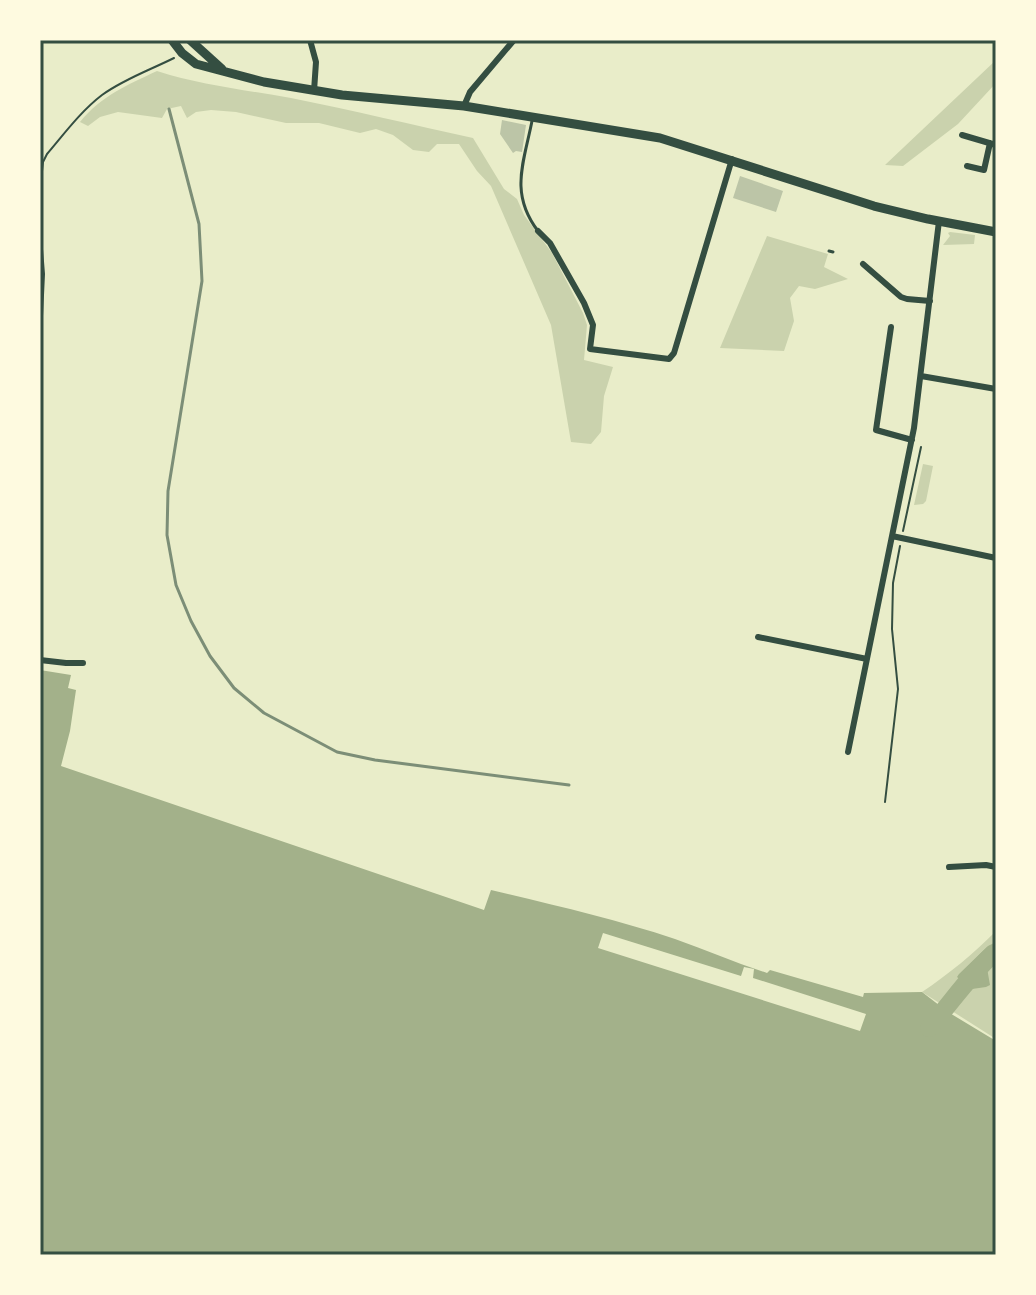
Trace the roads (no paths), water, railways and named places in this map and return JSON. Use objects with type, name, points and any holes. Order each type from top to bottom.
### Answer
[{"type":"main road","points":[[172,40],[196,64],[264,82],[314,91],[464,106],[660,138],[861,202],[996,232]]},
{"type":"main road","points":[[191,41],[224,72]]},
{"type":"street","points":[[310,40],[316,62],[314,91]]},
{"type":"street","points":[[464,106],[471,91],[514,40]]},
{"type":"street","points":[[962,135],[993,144],[984,170],[967,166]]},
{"type":"street","points":[[538,231],[550,243],[584,303],[593,325],[590,349],[670,359],[732,159]]},
{"type":"street","points":[[848,752],[912,440],[939,221]]},
{"type":"street","points":[[863,264],[901,297],[930,301]]},
{"type":"street","points":[[891,327],[876,430],[912,440]]},
{"type":"street","points":[[921,376],[996,389]]},
{"type":"street","points":[[892,536],[996,558]]},
{"type":"street","points":[[758,637],[867,659]]},
{"type":"street","points":[[40,660],[83,663]]},
{"type":"street","points":[[949,867],[996,867]]},
{"type":"lane","points":[[533,117],[520,180],[527,213],[538,231]]},
{"type":"waterway","points":[[929,1028],[976,971],[993,954],[996,956]]},
{"type":"railway","points":[[169,109],[199,224],[202,281],[168,491],[167,535],[176,585],[210,656],[234,688],[264,713],[337,752],[375,760],[569,785]]}]
